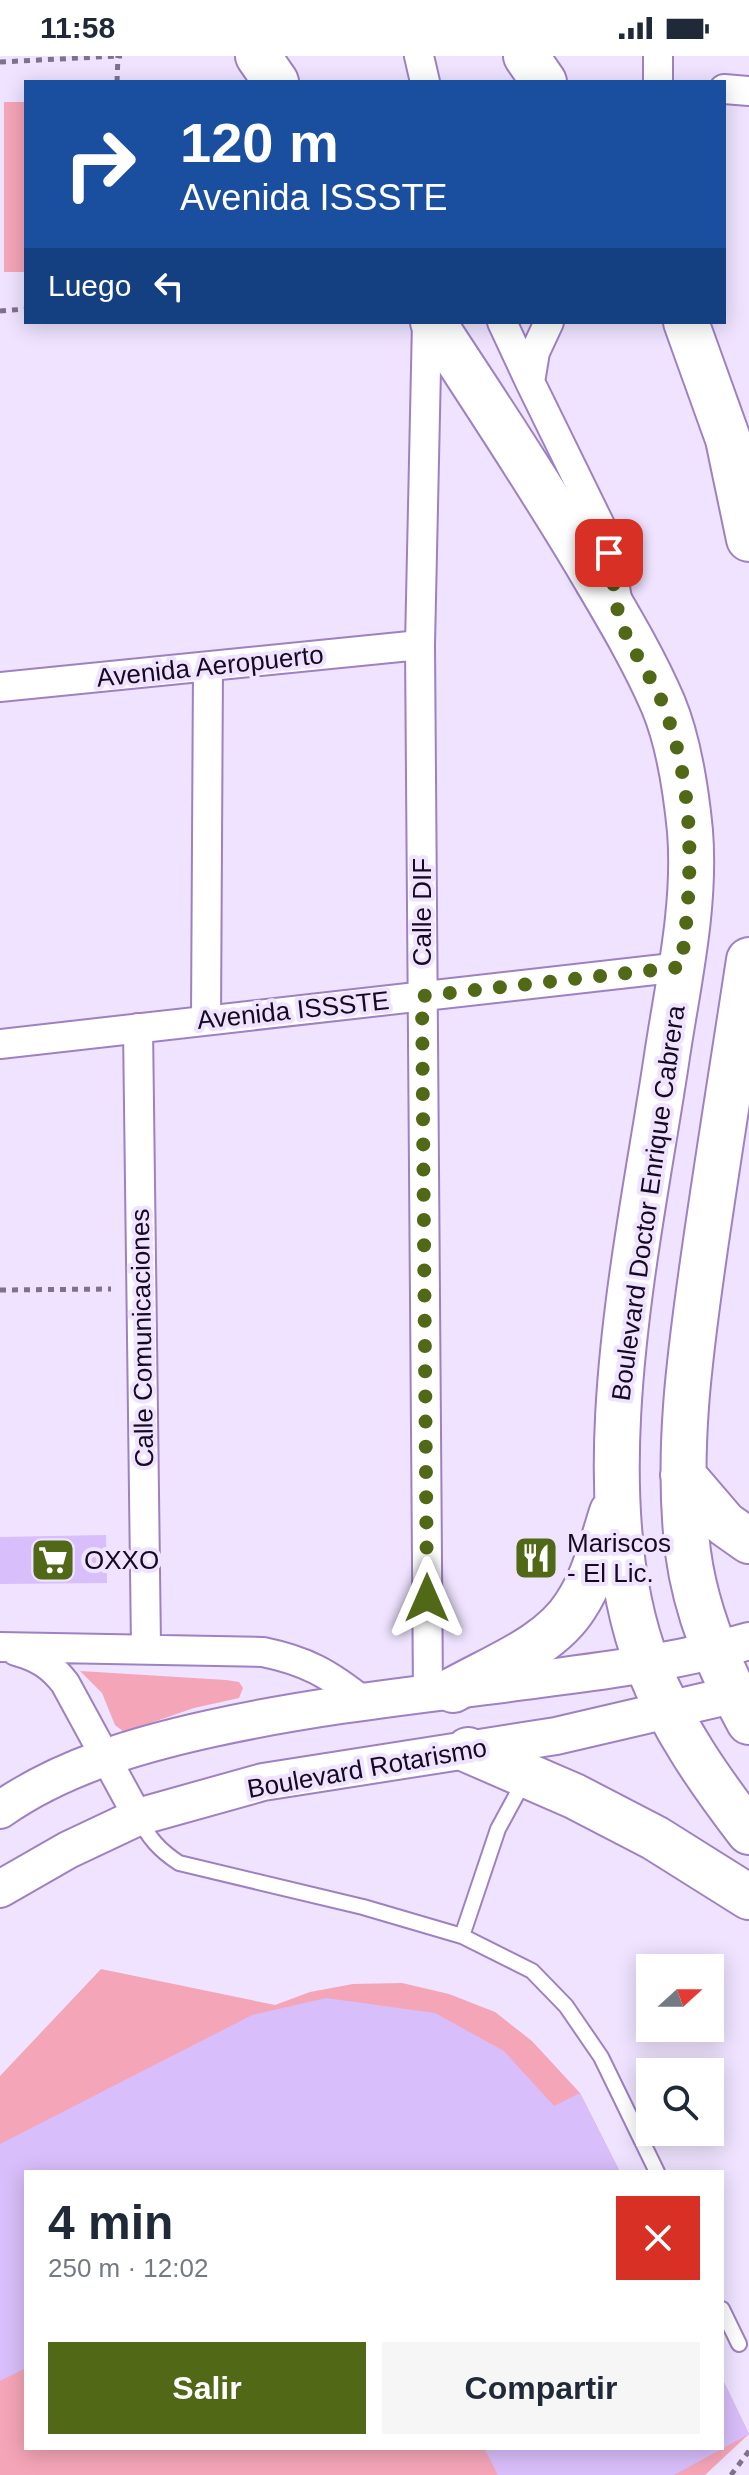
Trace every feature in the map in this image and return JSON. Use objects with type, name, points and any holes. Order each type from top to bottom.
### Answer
[{"type":"main road","points":[[258,56],[275,80]]},
{"type":"main road","points":[[526,56],[543,80]]},
{"type":"main road","name":"Boulevard Doctor Enrique Cabrera","points":[[434,324],[536,478],[620,620],[664,707],[679,762],[690,830],[691,868],[681,967],[622,1364],[618,1490],[626,1591],[648,1665],[710,1780],[749,1832]]},
{"type":"main road","points":[[687,324],[728,439],[749,539]]},
{"type":"main road","points":[[744,1703],[731,1646],[688,1553],[683,1475],[694,1323],[749,960]]},
{"type":"main road","points":[[683,1475],[725,1524],[749,1541]]},
{"type":"main road","points":[[441,1692],[545,1637],[564,1621],[588,1582],[618,1490]]},
{"type":"main road","points":[[468,1750],[527,1774],[655,1838],[749,1897]]},
{"type":"street","points":[[419,56],[425,80]]},
{"type":"street","points":[[658,56],[658,80]]},
{"type":"street","points":[[726,89],[749,91]]},
{"type":"street","name":"Calle DIF","points":[[427,324],[420,645],[422,996],[441,1692]]},
{"type":"street","points":[[503,324],[600,525],[609,553],[620,620]]},
{"type":"street","points":[[530,382],[535,352],[548,324]]},
{"type":"street","name":"Avenida Aeropuerto","points":[[0,687],[420,645]]},
{"type":"street","points":[[206,1019],[208,667]]},
{"type":"street","name":"Avenida ISSSTE","points":[[0,1044],[681,967]]},
{"type":"street","name":"Calle Comunicaciones","points":[[138,1028],[146,1647]]},
{"type":"street","points":[[0,1810],[61,1776],[107,1757],[179,1735],[277,1713],[648,1665],[731,1646]]},
{"type":"street","points":[[138,1817],[79,1704],[53,1668],[35,1656],[0,1647],[146,1647],[263,1652],[299,1659],[330,1675],[363,1701]]},
{"type":"street","name":"Boulevard Rotarismo","points":[[0,1889],[68,1850],[138,1817],[263,1782],[556,1736],[669,1709],[744,1703]]},
{"type":"lane","points":[[462,1936],[498,1829],[527,1774]]},
{"type":"lane","points":[[138,1817],[149,1839],[161,1852],[179,1863],[363,1907],[462,1936],[532,1971],[566,2006],[601,2057],[656,2170]]},
{"type":"lane","points":[[724,2313],[739,2344]]},
{"type":"path","points":[[117,80],[118,56]]},
{"type":"path","points":[[0,62],[124,56]]},
{"type":"path","points":[[0,311],[24,309]]},
{"type":"path","points":[[0,1290],[141,1289]]},
{"type":"path","points":[[731,2475],[749,2451]]},
{"type":"shaded area","points":[[4,102],[24,102],[24,272],[4,272]]},
{"type":"shaded area","points":[[80,1671],[226,1680],[239,1682],[243,1688],[239,1698],[194,1708],[124,1732],[115,1725],[102,1693]]},
{"type":"shaded area","points":[[101,1969],[275,2005],[310,1992],[353,1984],[402,1983],[449,1994],[495,2012],[532,2041],[580,2093],[619,2170],[24,2170],[24,2450],[724,2450],[724,2382],[749,2434],[705,2475],[0,2475],[0,2076]]},
{"type":"building","name":"OXXO","points":[[106,1535],[107,1583],[0,1584],[0,1537]]},
{"type":"building","points":[[326,1998],[435,2013],[504,2051],[554,2106],[580,2093],[619,2170],[24,2170],[24,2369],[0,2381],[0,2144],[252,2015]]},
{"type":"building","points":[[724,2382],[749,2434],[724,2448]]},
{"type":"building","points":[[485,2450],[720,2450],[674,2475],[498,2475]]},
{"type":"place","name":"Mariscos - El Lic.","points":[[536,1558]]},
{"type":"place","name":"OXXO","points":[[53,1560]]},
{"type":"route","points":[[427,1598],[422,996],[681,967],[691,868],[690,830],[679,762],[664,707],[620,620],[609,553]]}]
